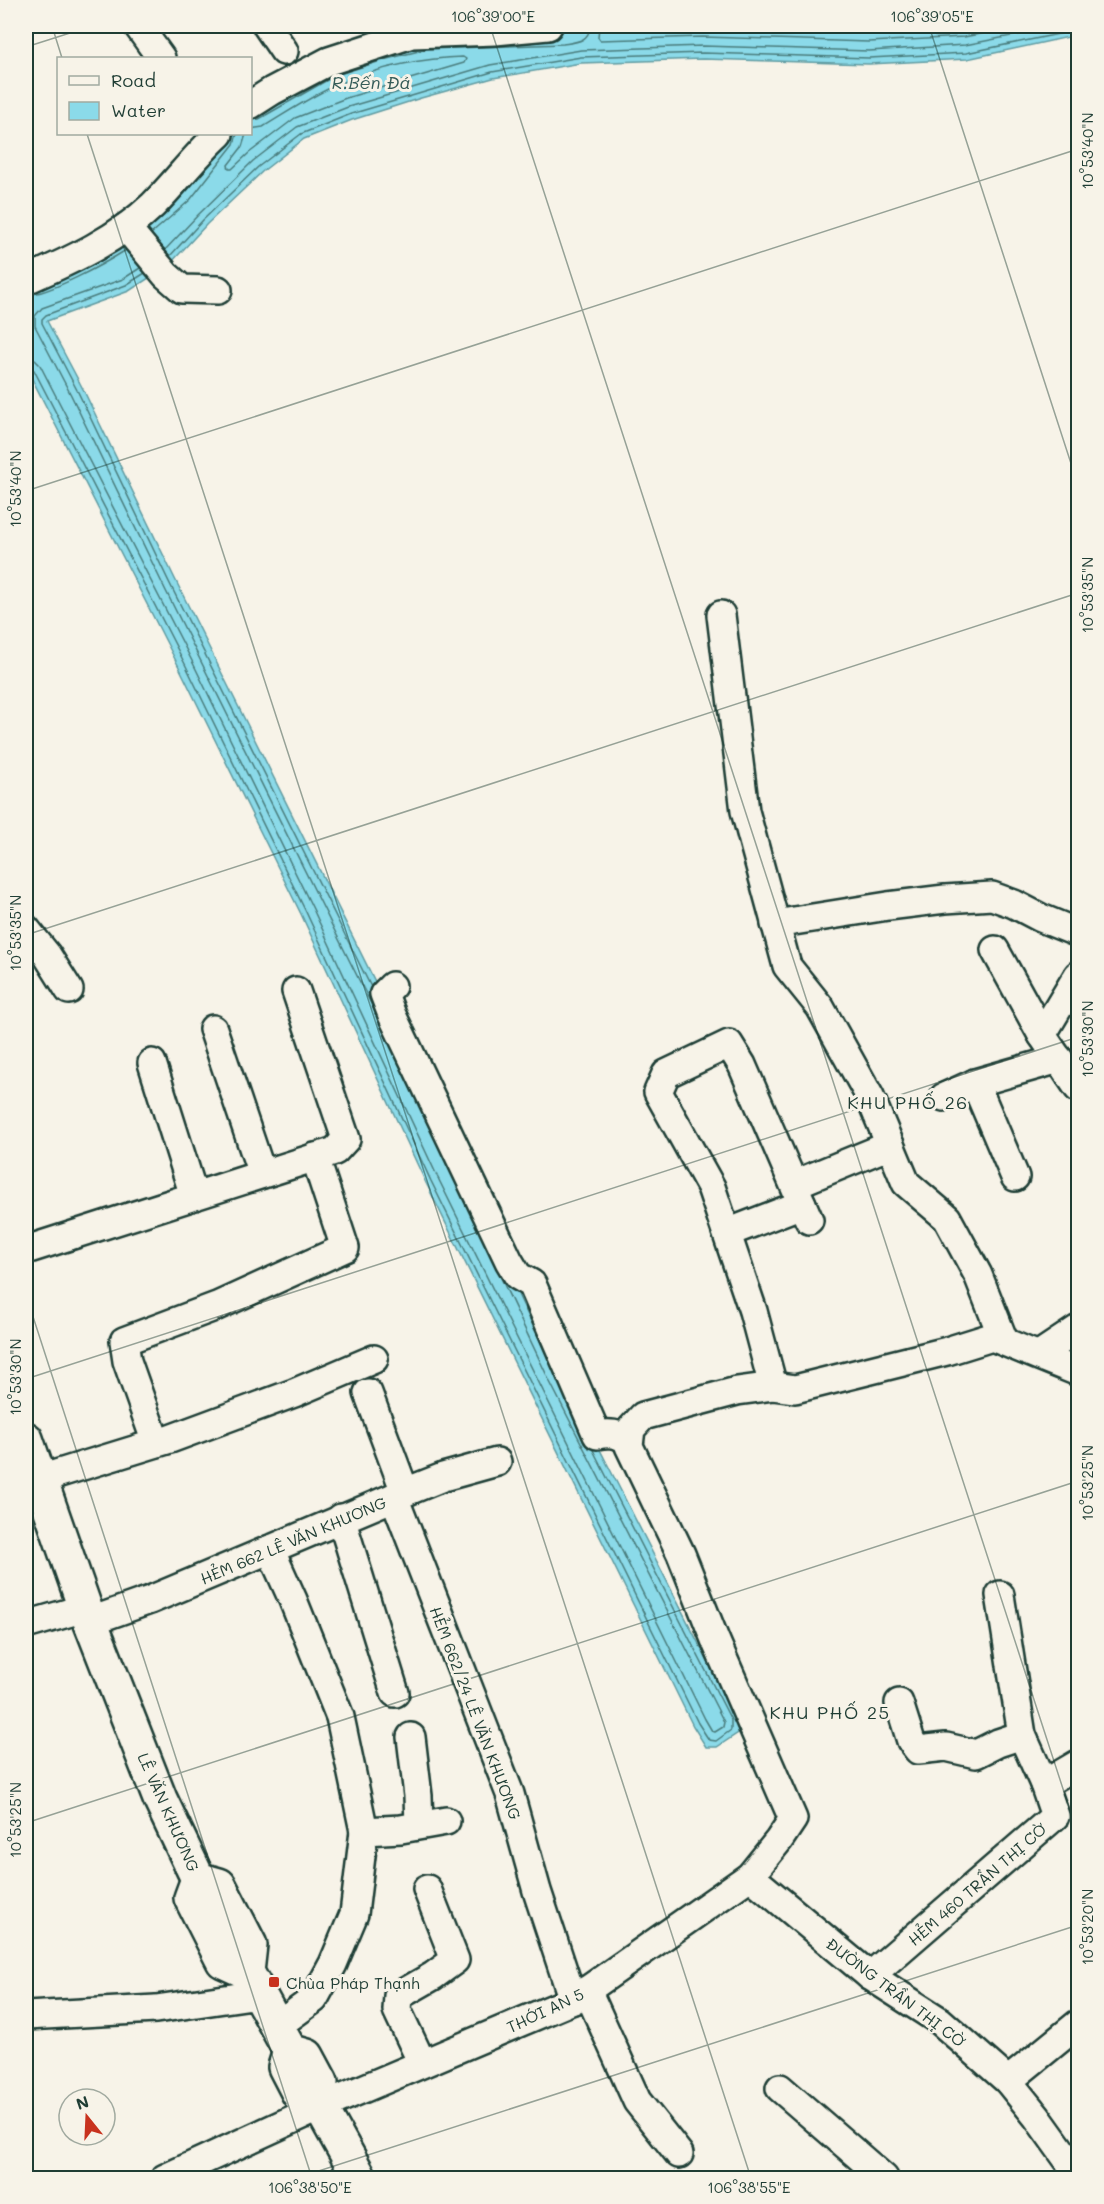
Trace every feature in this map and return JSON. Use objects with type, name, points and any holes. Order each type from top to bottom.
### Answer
[{"type":"main road","name":"LÊ VĂN KHƯƠNG","points":[[26,1439],[88,1614],[160,1799],[198,1879],[219,1885],[250,1946],[253,1983]]},
{"type":"main road","points":[[253,1983],[284,2039],[285,2067],[299,2094],[318,2102],[360,2178]]},
{"type":"street","points":[[138,26],[160,57]]},
{"type":"street","points":[[267,26],[284,51]]},
{"type":"street","points":[[252,104],[329,61],[412,34],[495,32],[548,26]]},
{"type":"street","points":[[26,280],[69,261],[128,228],[152,206],[215,135]]},
{"type":"street","points":[[128,228],[166,275],[182,289],[218,290]]},
{"type":"street","points":[[721,615],[745,811],[788,966],[820,1007],[870,1097],[906,1183],[947,1218],[978,1275],[1005,1341]]},
{"type":"street","points":[[775,924],[888,906],[992,896],[1078,933]]},
{"type":"street","points":[[26,929],[47,955],[69,990]]},
{"type":"street","points":[[995,950],[1042,1035],[1078,1088]]},
{"type":"street","points":[[1042,1035],[1078,975]]},
{"type":"street","points":[[392,986],[384,994],[392,1015],[509,1261],[518,1276],[532,1284],[597,1435],[608,1432],[629,1440],[631,1428],[643,1416],[737,1391],[773,1386],[795,1389],[947,1351],[992,1337],[1078,1372]]},
{"type":"street","points":[[26,1250],[335,1151],[345,1139],[296,991]]},
{"type":"street","points":[[213,1029],[262,1174]]},
{"type":"street","points":[[773,1386],[753,1311],[711,1187],[658,1092],[666,1074],[729,1044],[742,1065],[802,1202]]},
{"type":"street","points":[[944,1096],[975,1083],[1059,1059]]},
{"type":"street","points":[[152,1063],[194,1196]]},
{"type":"street","points":[[975,1083],[1015,1177]]},
{"type":"street","points":[[727,1233],[802,1202],[890,1145]]},
{"type":"street","points":[[156,1443],[127,1361],[124,1341],[217,1306],[345,1248],[315,1157]]},
{"type":"street","points":[[1039,1355],[1078,1329]]},
{"type":"street","points":[[40,1479],[156,1443],[294,1393],[374,1359]]},
{"type":"street","name":"HẺM 662/24 LÊ VĂN KHƯƠNG","points":[[368,1393],[400,1495],[510,1794],[537,1891],[580,1995],[637,2101],[679,2154]]},
{"type":"street","name":"THỚI AN 5","points":[[165,2178],[318,2102],[422,2063],[580,1995],[750,1876],[794,1819],[716,1642],[681,1554],[629,1446],[629,1440]]},
{"type":"street","name":"HẺM 662 LÊ VĂN KHƯƠNG","points":[[26,1625],[150,1600],[340,1518],[443,1477],[497,1462]]},
{"type":"street","points":[[340,1518],[395,1693]]},
{"type":"street","points":[[270,1549],[340,1717],[364,1831],[354,1914],[333,1964],[314,1999],[284,2039]]},
{"type":"street","points":[[1000,1595],[1022,1735],[1044,1784],[1078,1764]]},
{"type":"street","points":[[899,1703],[911,1741],[918,1749],[946,1747],[976,1754],[1022,1735]]},
{"type":"street","points":[[411,1737],[419,1825]]},
{"type":"street","name":"HẺM 460 TRẦN THỊ CỜ","points":[[870,1976],[1055,1816],[1044,1784]]},
{"type":"street","points":[[364,1831],[446,1821]]},
{"type":"street","name":"ĐƯỜNG TRẦN THỊ CỜ","points":[[750,1876],[870,1976],[940,2021],[1008,2081],[1037,2116],[1074,2168]]},
{"type":"street","points":[[422,2063],[397,2010],[398,1996],[455,1960],[427,1889]]},
{"type":"street","points":[[26,2016],[156,2009],[253,1983]]},
{"type":"street","points":[[1008,2081],[1078,2024]]},
{"type":"street","points":[[780,2088],[884,2178]]},
{"type":"water","name":"R.Bến Đá","points":[[593,26],[1078,26],[1078,35],[967,59],[869,64],[703,59],[581,63],[493,78],[421,98],[352,120],[304,139],[263,171],[207,224],[169,265],[129,291],[47,321],[83,389],[413,1058],[562,1375],[737,1719],[738,1733],[717,1747],[706,1747],[693,1726],[426,1183],[301,914],[179,667],[26,367],[26,282],[39,278],[224,135],[252,135],[252,107],[425,36],[560,31]]},
{"type":"place","name":"Chùa Pháp Thạnh","points":[[274,1982]]},
{"type":"district","name":"KHU PHỐ 26","points":[[908,1102]]},
{"type":"district","name":"KHU PHỐ 25","points":[[830,1712]]}]
